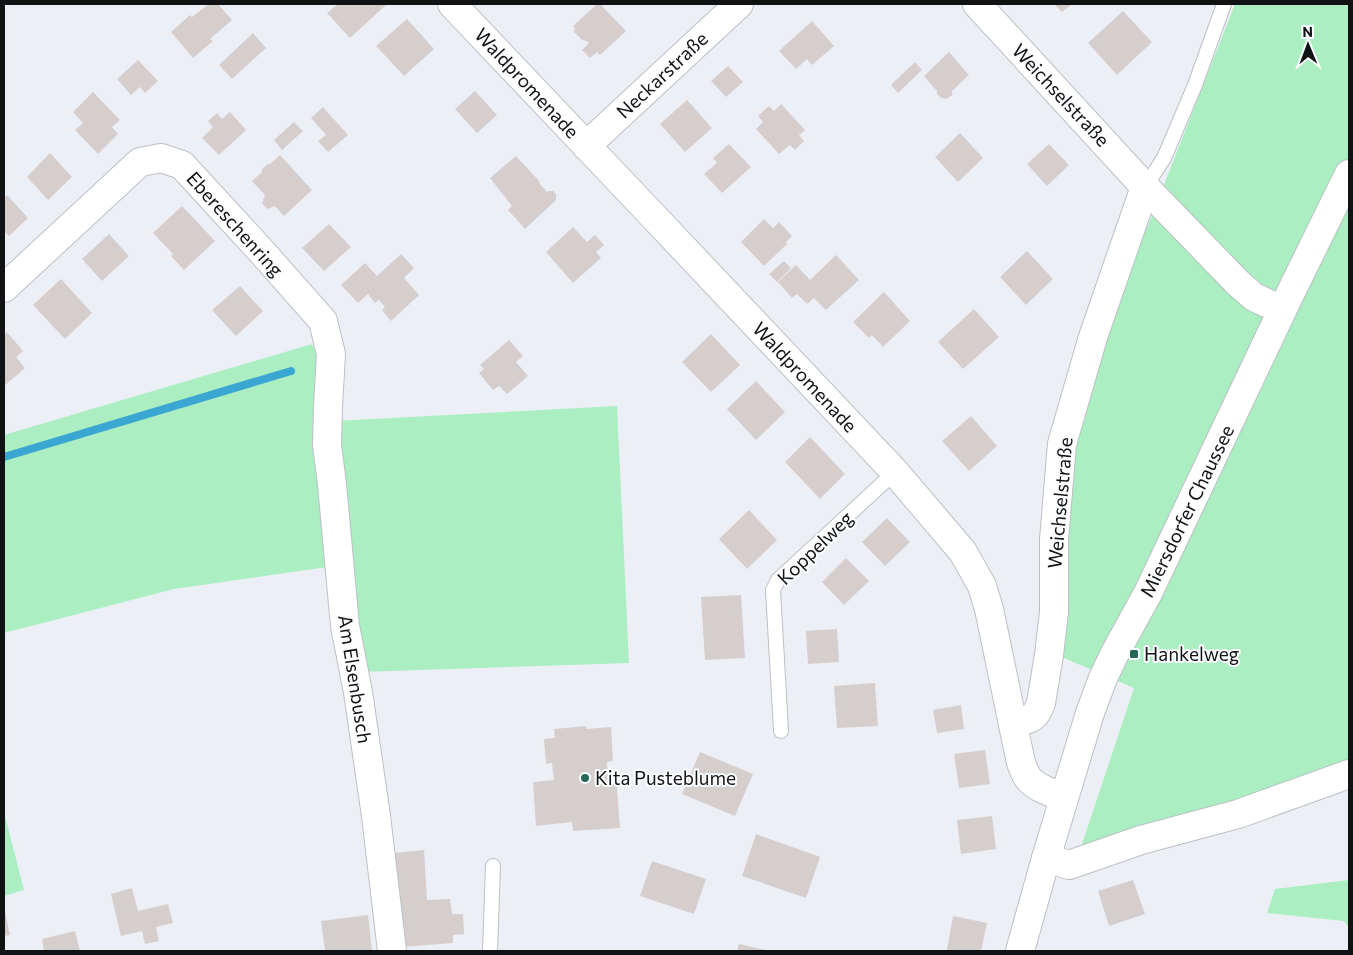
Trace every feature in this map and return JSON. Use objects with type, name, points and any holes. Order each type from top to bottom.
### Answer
[{"type":"street","name":"Waldpromenade","points":[[452,4],[894,472],[963,552],[982,586],[989,609],[1021,763],[1028,778],[1047,792],[1064,798]]},
{"type":"street","name":"Neckarstraße","points":[[586,146],[739,4]]},
{"type":"street","name":"Weichselstraße","points":[[977,4],[1145,187],[1238,283],[1254,297],[1282,310]]},
{"type":"street","name":"Ebereschenring","points":[[4,288],[140,162],[161,158],[182,165],[323,321],[331,354],[328,407]]},
{"type":"street","name":"Miersdorfer Chaussee","points":[[1020,951],[1064,798],[1090,713],[1103,678],[1148,593],[1282,310],[1349,174]]},
{"type":"street","name":"Weichselstraße","points":[[1013,723],[1031,719],[1038,710],[1040,703],[1050,655],[1054,612],[1054,540],[1062,444],[1093,338],[1145,187]]},
{"type":"street","name":"Am Elsenbusch","points":[[328,407],[327,445],[345,626],[358,692],[376,816],[392,951]]},
{"type":"street","points":[[1046,858],[1069,864],[1141,840],[1238,814],[1349,774]]},
{"type":"lane","points":[[1145,187],[1164,158],[1195,85],[1224,4]]},
{"type":"lane","name":"Koppelweg","points":[[781,731],[774,590],[778,580],[894,472]]},
{"type":"lane","points":[[490,951],[493,866]]},
{"type":"green space","points":[[1235,4],[1349,4],[1349,779],[1080,850],[1134,688],[1057,655],[1072,450],[1112,317]]},
{"type":"green space","points":[[312,344],[331,387],[334,421],[617,406],[629,663],[361,672],[327,567],[174,589],[4,633],[4,435]]},
{"type":"green space","points":[[4,812],[24,890],[4,896]]},
{"type":"green space","points":[[1349,880],[1349,928],[1344,921],[1267,913],[1275,889]]},
{"type":"building","points":[[209,4],[218,4],[232,20],[210,39],[213,41],[193,58],[171,32],[190,15],[192,17]]},
{"type":"building","points":[[338,4],[387,4],[350,38],[327,13]]},
{"type":"building","points":[[597,4],[600,4],[626,31],[600,55],[597,52],[590,58],[582,50],[589,43],[582,40],[574,32],[575,28],[573,26]]},
{"type":"building","points":[[1054,4],[1072,4],[1062,12]]},
{"type":"building","points":[[1123,11],[1152,42],[1117,75],[1088,43]]},
{"type":"building","points":[[407,19],[434,49],[404,76],[376,46]]},
{"type":"building","points":[[812,21],[834,46],[812,65],[807,59],[796,69],[779,51]]},
{"type":"building","points":[[253,33],[266,48],[232,79],[219,65]]},
{"type":"building","points":[[949,52],[969,75],[952,91],[952,95],[947,99],[941,98],[937,94],[937,91],[924,76]]},
{"type":"building","points":[[138,60],[158,81],[145,93],[140,87],[131,95],[117,79]]},
{"type":"building","points":[[915,62],[922,70],[898,93],[891,85]]},
{"type":"building","points":[[728,66],[743,82],[726,97],[711,81]]},
{"type":"building","points":[[475,91],[497,115],[477,133],[455,109]]},
{"type":"building","points":[[93,92],[120,120],[112,127],[118,134],[98,154],[75,130],[83,123],[73,112]]},
{"type":"building","points":[[687,100],[712,128],[685,152],[660,124]]},
{"type":"building","points":[[781,104],[805,130],[799,135],[804,141],[795,150],[790,145],[779,154],[756,129],[763,122],[758,116],[769,106],[774,111]]},
{"type":"building","points":[[323,107],[348,135],[328,152],[318,141],[326,135],[311,118]]},
{"type":"building","points":[[230,112],[246,130],[219,155],[202,138],[213,127],[208,121],[217,113],[222,119]]},
{"type":"building","points":[[294,122],[303,131],[282,150],[274,140]]},
{"type":"building","points":[[960,133],[983,158],[958,182],[935,157]]},
{"type":"building","points":[[729,144],[751,167],[722,193],[704,174],[717,163],[713,158]]},
{"type":"building","points":[[1049,144],[1069,165],[1047,186],[1027,164]]},
{"type":"building","points":[[50,153],[72,177],[48,200],[27,177]]},
{"type":"building","points":[[280,155],[312,190],[284,216],[275,206],[267,209],[262,203],[265,195],[252,181],[262,172],[262,169]]},
{"type":"building","points":[[516,156],[547,192],[553,191],[556,194],[556,200],[525,229],[508,210],[512,206],[490,178]]},
{"type":"building","points":[[7,195],[28,218],[9,236],[4,231],[4,199]]},
{"type":"building","points":[[182,206],[215,241],[184,270],[171,256],[173,254],[153,233]]},
{"type":"building","points":[[764,219],[773,228],[779,222],[792,236],[786,242],[787,244],[764,266],[741,242]]},
{"type":"building","points":[[329,224],[351,247],[324,271],[302,248]]},
{"type":"building","points":[[573,227],[587,242],[595,235],[604,245],[596,252],[601,258],[573,283],[546,252]]},
{"type":"building","points":[[109,234],[129,256],[102,281],[82,259]]},
{"type":"building","points":[[1027,251],[1053,279],[1026,305],[1000,277]]},
{"type":"building","points":[[401,254],[414,268],[404,278],[419,295],[391,321],[382,310],[385,307],[379,300],[375,303],[368,294],[358,303],[341,285],[365,263],[377,276]]},
{"type":"building","points":[[836,255],[859,280],[826,310],[814,298],[807,304],[797,294],[792,298],[778,282],[796,265],[810,280]]},
{"type":"building","points":[[784,261],[791,268],[777,282],[769,274]]},
{"type":"building","points":[[61,279],[92,313],[65,339],[33,305]]},
{"type":"building","points":[[240,286],[263,311],[236,336],[212,310]]},
{"type":"building","points":[[884,292],[910,321],[883,347],[872,335],[869,338],[853,322]]},
{"type":"building","points":[[974,309],[999,337],[963,369],[938,342]]},
{"type":"building","points":[[7,332],[23,351],[16,357],[25,368],[4,386],[4,335]]},
{"type":"building","points":[[711,334],[740,365],[711,392],[682,362]]},
{"type":"building","points":[[509,340],[523,356],[516,362],[528,376],[507,394],[499,386],[493,390],[479,373],[484,369],[480,365]]},
{"type":"building","points":[[756,381],[785,412],[756,440],[727,409]]},
{"type":"building","points":[[971,416],[997,446],[969,471],[942,441]]},
{"type":"building","points":[[810,437],[845,474],[820,499],[785,462]]},
{"type":"building","points":[[749,510],[777,540],[747,569],[719,539]]},
{"type":"building","points":[[887,518],[910,542],[885,566],[862,542]]},
{"type":"building","points":[[846,558],[869,581],[844,605],[822,582]]},
{"type":"building","points":[[741,595],[745,658],[705,660],[701,597]]},
{"type":"building","points":[[837,629],[839,662],[808,664],[806,631]]},
{"type":"building","points":[[875,683],[878,726],[837,728],[834,686]]},
{"type":"building","points":[[961,705],[964,729],[937,733],[933,710]]},
{"type":"building","name":"Kita Pusteblume","points":[[586,726],[586,729],[611,727],[613,761],[607,762],[608,776],[616,775],[620,828],[573,831],[572,822],[536,826],[533,782],[554,780],[552,763],[546,764],[544,739],[555,738],[554,729]]},
{"type":"building","points":[[985,750],[990,784],[959,788],[954,754]]},
{"type":"building","points":[[700,752],[753,774],[735,816],[682,794]]},
{"type":"building","points":[[992,816],[996,849],[961,854],[957,820]]},
{"type":"building","points":[[756,834],[820,857],[806,898],[742,876]]},
{"type":"building","points":[[424,850],[427,900],[450,899],[452,914],[463,914],[464,934],[453,935],[453,943],[402,947],[395,853]]},
{"type":"building","points":[[652,861],[706,879],[694,914],[640,896]]},
{"type":"building","points":[[1133,880],[1145,914],[1109,926],[1098,891]]},
{"type":"building","points":[[132,888],[138,911],[168,904],[173,923],[156,927],[159,941],[145,944],[142,931],[121,936],[111,894]]},
{"type":"building","points":[[4,907],[10,935],[4,936]]},
{"type":"building","points":[[368,915],[372,951],[325,951],[321,921]]},
{"type":"building","points":[[953,916],[987,923],[981,951],[947,950]]},
{"type":"building","points":[[75,931],[80,951],[44,951],[42,939]]},
{"type":"building","points":[[739,944],[765,950],[765,951],[737,951]]},
{"type":"waterway","points":[[4,457],[291,371]]},
{"type":"place","name":"Hankelweg","points":[[1134,654]]},
{"type":"place","name":"Kita Pusteblume","points":[[585,778]]}]
